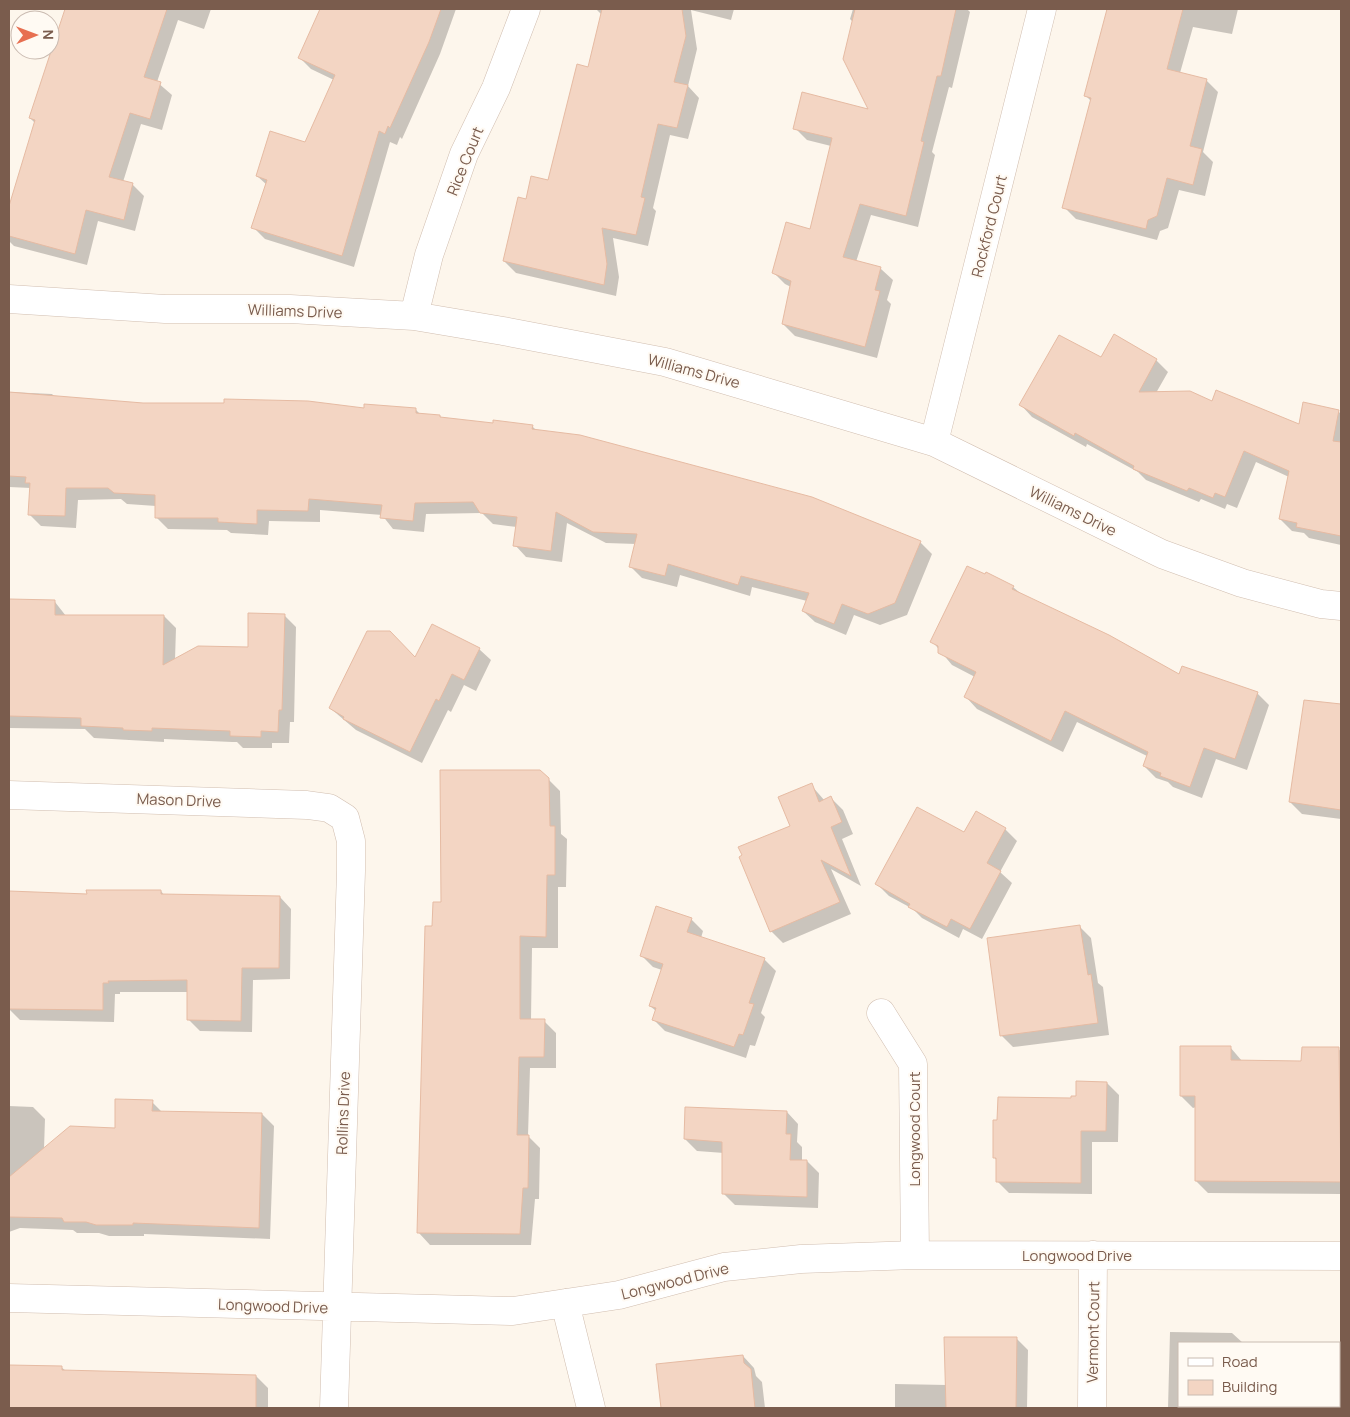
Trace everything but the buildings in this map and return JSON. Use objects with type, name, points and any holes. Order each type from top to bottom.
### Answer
[{"type":"street","name":"Rice Court","points":[[414,316],[429,255],[464,154],[496,88],[526,9]]},
{"type":"street","name":"Rockford Court","points":[[934,442],[1042,9]]},
{"type":"street","name":"Williams Drive","points":[[9,299],[165,309],[290,309],[414,316],[503,330],[665,362],[934,442],[1162,554],[1242,583],[1321,604],[1341,606]]},
{"type":"street","name":"Mason Drive","points":[[9,795],[307,805],[329,808],[345,818]]},
{"type":"street","name":"Rollins Drive","points":[[334,1408],[352,871],[351,841],[345,818]]},
{"type":"street","name":"Longwood Court","points":[[881,1013],[914,1064],[915,1256]]},
{"type":"street","name":"Longwood Drive","points":[[9,1298],[337,1308],[513,1311],[619,1295],[724,1267],[801,1259],[1094,1255],[1341,1256]]},
{"type":"street","name":"Vermont Court","points":[[1092,1408],[1094,1255]]},
{"type":"street","points":[[565,1303],[591,1408]]}]
